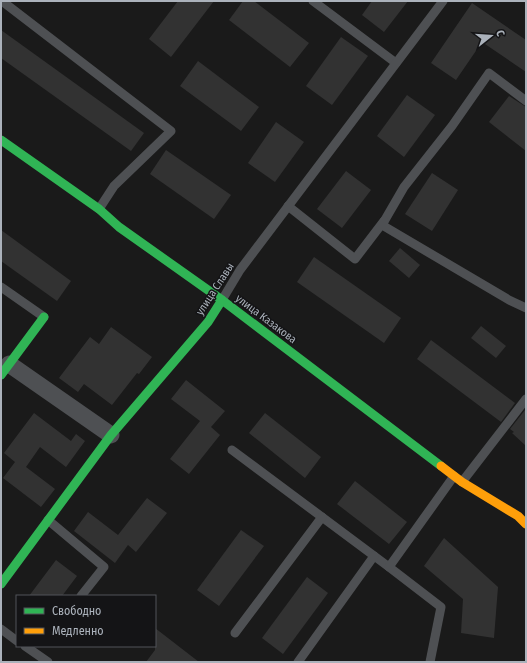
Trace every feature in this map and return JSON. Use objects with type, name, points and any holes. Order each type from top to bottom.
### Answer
[{"type":"main road","name":"улица Казакова","points":[[1,140],[99,210],[119,228],[222,300],[462,482],[522,515],[526,524]]},
{"type":"main road","name":"улица Славы","points":[[1,584],[111,435],[208,322],[222,300]]},
{"type":"main road","points":[[5,370],[44,317]]},
{"type":"street","points":[[5,370],[111,435]]},
{"type":"lane","points":[[2,1],[171,131],[114,186],[99,210]]},
{"type":"lane","points":[[313,1],[396,63]]},
{"type":"lane","name":"улица Славы","points":[[222,300],[240,270],[443,1]]},
{"type":"lane","points":[[526,101],[489,73],[452,126],[404,187],[382,225],[509,300],[526,308]]},
{"type":"lane","points":[[288,206],[356,259],[386,218]]},
{"type":"lane","points":[[1,287],[44,317]]},
{"type":"lane","points":[[462,482],[526,399]]},
{"type":"lane","points":[[232,450],[441,607],[430,662]]},
{"type":"lane","points":[[389,567],[454,476]]},
{"type":"lane","points":[[235,633],[322,517]]},
{"type":"lane","points":[[48,520],[104,567],[82,595]]},
{"type":"lane","points":[[298,662],[374,556]]},
{"type":"lane","points":[[1,629],[16,640]]},
{"type":"lane","points":[[25,647],[48,662]]},
{"type":"lane","points":[[35,654],[40,647]]},
{"type":"building","points":[[178,1],[214,1],[171,57],[149,39]]},
{"type":"building","points":[[243,1],[254,1],[309,43],[290,67],[229,20]]},
{"type":"building","points":[[372,1],[408,1],[384,32],[362,15]]},
{"type":"building","points":[[472,3],[526,40],[526,72],[482,42],[456,80],[431,63]]},
{"type":"building","points":[[1,30],[144,133],[131,151],[1,58]]},
{"type":"building","points":[[341,37],[368,56],[332,105],[306,86]]},
{"type":"building","points":[[198,61],[259,107],[241,131],[180,86]]},
{"type":"building","points":[[407,95],[435,115],[404,157],[377,136]]},
{"type":"building","points":[[509,96],[526,107],[526,151],[489,122]]},
{"type":"building","points":[[276,122],[304,142],[275,182],[248,163]]},
{"type":"building","points":[[166,150],[231,195],[214,219],[150,174]]},
{"type":"building","points":[[346,171],[371,190],[342,228],[317,209]]},
{"type":"building","points":[[432,173],[458,190],[432,231],[405,214]]},
{"type":"building","points":[[1,230],[71,281],[57,301],[1,261]]},
{"type":"building","points":[[400,248],[420,265],[409,278],[389,261]]},
{"type":"building","points":[[314,257],[401,318],[384,343],[297,282]]},
{"type":"building","points":[[481,326],[506,346],[496,358],[471,338]]},
{"type":"building","points":[[111,327],[152,357],[139,374],[137,373],[112,405],[84,384],[78,392],[59,378],[90,337],[99,344]]},
{"type":"building","points":[[431,340],[515,403],[501,422],[417,359]]},
{"type":"building","points":[[186,380],[225,411],[211,427],[220,435],[189,474],[170,459],[200,421],[171,399]]},
{"type":"building","points":[[525,410],[526,446],[512,433],[514,432],[510,429]]},
{"type":"building","points":[[34,413],[71,441],[76,434],[85,441],[66,467],[40,447],[26,467],[55,489],[41,507],[3,478],[15,462],[4,453]]},
{"type":"building","points":[[265,413],[321,457],[305,478],[249,433]]},
{"type":"building","points":[[355,481],[407,522],[389,544],[337,504]]},
{"type":"building","points":[[147,498],[167,513],[136,552],[128,545],[115,563],[74,531],[88,512],[118,535]]},
{"type":"building","points":[[241,530],[264,546],[219,606],[197,590]]},
{"type":"building","points":[[444,538],[498,587],[494,638],[461,633],[463,599],[424,566]]},
{"type":"building","points":[[56,560],[77,576],[63,595],[30,595]]},
{"type":"building","points":[[307,577],[328,593],[283,654],[262,638]]},
{"type":"building","points":[[156,629],[199,662],[146,662],[155,650]]},
{"type":"traffic: fast","points":[[1,140],[99,209],[119,227],[222,300],[441,466]]},
{"type":"traffic: fast","points":[[1,584],[111,435],[208,322],[222,300]]},
{"type":"traffic: fast","points":[[1,375],[44,317]]},
{"type":"traffic: slow","points":[[441,466],[462,482],[518,516],[526,524]]}]
